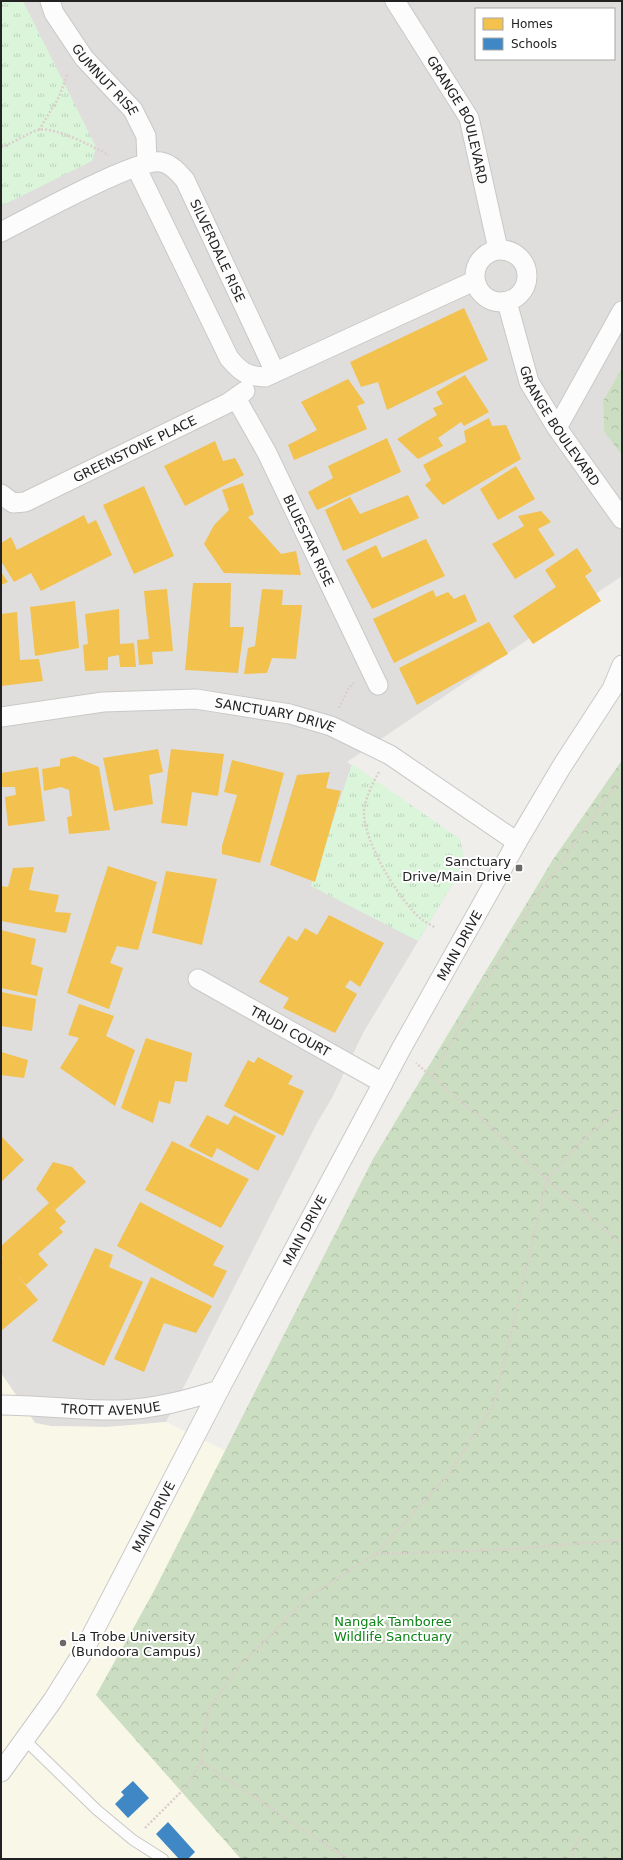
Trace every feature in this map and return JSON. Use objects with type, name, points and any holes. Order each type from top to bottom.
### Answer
[{"type":"street","name":"GUMNUT RISE","points":[[50,1],[54,13],[84,58],[133,110],[146,136],[142,165]]},
{"type":"street","name":"GRANGE BOULEVARD","points":[[395,1],[469,118],[498,249]]},
{"type":"street","name":"SILVERDALE RISE","points":[[1,232],[119,174],[142,165],[161,162],[174,168],[185,180],[270,374]]},
{"type":"street","points":[[142,165],[229,358],[239,370],[250,376],[270,374],[474,281]]},
{"type":"street","points":[[498,249],[507,250],[516,254],[523,260],[527,269],[525,287],[519,295],[507,302],[489,300],[481,294],[474,281],[474,272],[477,263],[483,256],[498,249]]},
{"type":"street","name":"GRANGE BOULEVARD","points":[[507,302],[529,382],[557,428],[622,519]]},
{"type":"street","points":[[557,428],[622,311]]},
{"type":"street","name":"GREENSTONE PLACE","points":[[1,494],[14,503],[25,502],[228,403],[270,374]]},
{"type":"street","name":"BLUESTAR RISE","points":[[236,398],[267,452],[375,678]]},
{"type":"street","name":"MAIN DRIVE","points":[[1,1772],[53,1700],[83,1652],[218,1390],[401,1050],[517,842],[562,766],[617,684],[622,665]]},
{"type":"street","name":"SANCTUARY DRIVE","points":[[1,718],[103,702],[196,699],[290,714],[331,726],[390,755],[517,842]]},
{"type":"street","name":"TRUDI COURT","points":[[198,979],[383,1083]]},
{"type":"street","name":"TROTT AVENUE","points":[[1,1405],[121,1410],[147,1408],[187,1400],[218,1390]]},
{"type":"lane","points":[[25,1740],[71,1786],[133,1840],[163,1859]]},
{"type":"path","points":[[1,147],[11,144],[39,130],[59,97],[68,72]]},
{"type":"path","points":[[39,130],[66,134],[113,157],[119,174]]},
{"type":"path","points":[[331,726],[348,689],[360,677],[375,678]]},
{"type":"path","points":[[390,755],[376,777],[367,800],[364,813],[367,832],[384,870],[400,895],[421,919],[436,928]]},
{"type":"path","points":[[432,1076],[532,903],[622,777]]},
{"type":"path","points":[[401,1050],[492,1128],[547,1180],[622,1244]]},
{"type":"path","points":[[133,1840],[184,1788],[201,1762],[208,1710],[238,1668],[310,1596],[376,1554],[447,1476],[494,1404],[547,1180],[584,1139],[622,1109]]},
{"type":"path","points":[[376,1554],[510,1549],[622,1540]]},
{"type":"path","points":[[201,1762],[350,1859]]},
{"type":"path","points":[[572,1859],[574,1849],[580,1838]]},
{"type":"path","points":[[337,1859],[342,1855]]},
{"type":"shaded area","points":[[1,1],[622,1],[622,367],[603,401],[604,431],[622,456],[622,576],[347,762],[460,839],[465,863],[363,1033],[333,1096],[317,1123],[166,1422],[107,1427],[51,1426],[35,1423],[1,1373]]},
{"type":"shaded area","name":"La Trobe University (Bundoora Campus)","points":[[1,1373],[35,1423],[51,1426],[107,1427],[166,1422],[226,1451],[154,1591],[97,1695],[241,1859],[1,1859]]},
{"type":"green space","points":[[1,1],[23,1],[96,147],[92,161],[1,206]]},
{"type":"green space","points":[[622,367],[622,456],[604,431],[603,401]]},
{"type":"green space","name":"Nangak Tamboree Wildlife Sanctuary","points":[[622,760],[622,1859],[241,1859],[96,1695],[154,1591],[373,1159],[552,861]]},
{"type":"green space","points":[[352,764],[460,839],[465,863],[418,941],[311,886]]},
{"type":"building: Homes","points":[[464,308],[488,360],[387,410],[378,382],[361,387],[350,362]]},
{"type":"building: Homes","points":[[465,375],[489,412],[464,426],[461,422],[438,438],[443,446],[418,459],[397,439],[437,415],[433,408],[443,404],[436,392]]},
{"type":"building: Homes","points":[[348,379],[365,403],[357,406],[367,429],[294,460],[288,445],[317,430],[301,402]]},
{"type":"building: Homes","points":[[489,418],[492,426],[506,425],[521,459],[443,505],[425,485],[431,480],[423,465],[466,442],[464,431]]},
{"type":"building: Homes","points":[[387,438],[401,472],[317,510],[308,492],[333,478],[328,466]]},
{"type":"building: Homes","points":[[215,441],[223,461],[235,458],[244,475],[185,506],[164,466]]},
{"type":"building: Homes","points":[[516,466],[535,499],[498,520],[480,489]]},
{"type":"building: Homes","points":[[243,483],[254,514],[248,517],[281,554],[296,551],[301,575],[224,573],[204,544],[214,525],[229,510],[222,490]]},
{"type":"building: Homes","points":[[144,486],[174,556],[134,574],[103,505]]},
{"type":"building: Homes","points":[[408,495],[419,518],[343,551],[325,510],[350,497],[360,514]]},
{"type":"building: Homes","points":[[541,511],[551,522],[538,529],[555,555],[515,579],[492,544],[524,526],[518,516]]},
{"type":"building: Homes","points":[[84,515],[88,524],[96,520],[112,555],[41,591],[31,573],[14,582],[1,561],[1,543],[11,537],[17,550]]},
{"type":"building: Homes","points":[[426,539],[445,576],[372,609],[346,560],[376,545],[382,558]]},
{"type":"building: Homes","points":[[577,548],[592,571],[585,576],[601,601],[533,644],[513,616],[556,587],[545,570]]},
{"type":"building: Homes","points":[[1,572],[8,582],[1,585]]},
{"type":"building: Homes","points":[[193,583],[231,583],[230,627],[244,627],[238,673],[185,670]]},
{"type":"building: Homes","points":[[167,589],[173,651],[152,652],[153,664],[139,665],[137,640],[149,639],[144,591]]},
{"type":"building: Homes","points":[[262,589],[283,590],[282,605],[302,605],[296,659],[272,658],[267,673],[244,674],[248,648],[255,646]]},
{"type":"building: Homes","points":[[433,590],[436,597],[448,592],[454,599],[465,594],[477,621],[394,663],[373,619]]},
{"type":"building: Homes","points":[[75,601],[79,648],[35,656],[30,607]]},
{"type":"building: Homes","points":[[119,609],[120,644],[134,643],[136,667],[120,667],[119,655],[108,657],[108,670],[85,671],[83,645],[88,644],[85,614]]},
{"type":"building: Homes","points":[[17,612],[20,660],[39,659],[43,681],[1,686],[1,614]]},
{"type":"building: Homes","points":[[489,622],[508,654],[417,705],[399,668]]},
{"type":"building: Homes","points":[[158,749],[163,772],[149,775],[153,804],[114,811],[103,758]]},
{"type":"building: Homes","points":[[171,749],[224,754],[218,796],[192,792],[187,826],[161,823]]},
{"type":"building: Homes","points":[[74,756],[99,767],[110,830],[69,834],[67,817],[72,816],[69,790],[61,787],[44,791],[42,769],[60,766],[60,759]]},
{"type":"building: Homes","points":[[232,760],[284,773],[260,863],[222,854],[222,846],[237,795],[224,792]]},
{"type":"building: Homes","points":[[38,767],[45,821],[8,826],[5,797],[16,795],[15,787],[1,787],[1,773]]},
{"type":"building: Homes","points":[[330,772],[326,788],[341,791],[315,882],[270,865],[297,775]]},
{"type":"building: Homes","points":[[108,866],[157,882],[138,950],[117,946],[110,963],[123,968],[109,1009],[67,993]]},
{"type":"building: Homes","points":[[34,867],[29,890],[59,895],[55,912],[71,913],[66,933],[1,921],[1,886],[8,887],[13,868]]},
{"type":"building: Homes","points":[[166,871],[217,879],[202,945],[152,933]]},
{"type":"building: Homes","points":[[329,915],[384,943],[360,987],[350,980],[345,987],[357,994],[335,1033],[283,1008],[289,998],[259,982],[288,936],[297,941],[305,928],[317,935]]},
{"type":"building: Homes","points":[[1,930],[36,939],[31,964],[43,968],[37,996],[1,988]]},
{"type":"building: Homes","points":[[1,992],[36,999],[32,1031],[1,1026]]},
{"type":"building: Homes","points":[[79,1004],[114,1016],[106,1036],[135,1050],[115,1106],[60,1068],[79,1038],[68,1035]]},
{"type":"building: Homes","points":[[146,1038],[192,1053],[187,1082],[175,1081],[170,1104],[159,1101],[153,1123],[121,1108]]},
{"type":"building: Homes","points":[[1,1052],[28,1060],[24,1078],[1,1075]]},
{"type":"building: Homes","points":[[258,1057],[293,1076],[288,1084],[304,1091],[283,1136],[224,1106],[248,1060],[254,1063]]},
{"type":"building: Homes","points":[[207,1115],[228,1125],[234,1115],[276,1136],[258,1171],[217,1148],[212,1158],[189,1146]]},
{"type":"building: Homes","points":[[1,1136],[24,1160],[1,1182]]},
{"type":"building: Homes","points":[[172,1141],[249,1179],[221,1228],[145,1190]]},
{"type":"building: Homes","points":[[53,1162],[72,1167],[86,1182],[55,1210],[66,1222],[59,1228],[63,1232],[38,1254],[48,1265],[26,1285],[16,1274],[38,1300],[2,1330],[1,1260],[3,1258],[1,1256],[1,1246],[49,1203],[36,1189]]},
{"type":"building: Homes","points":[[140,1202],[224,1246],[213,1265],[227,1271],[213,1298],[117,1246]]},
{"type":"building: Homes","points":[[95,1248],[113,1255],[109,1267],[143,1282],[104,1366],[52,1341]]},
{"type":"building: Homes","points":[[151,1277],[212,1306],[196,1333],[164,1323],[144,1372],[114,1359]]},
{"type":"building: Schools","points":[[133,1781],[149,1798],[128,1818],[115,1804],[124,1795],[121,1792]]},
{"type":"building: Schools","points":[[168,1822],[195,1852],[188,1859],[179,1859],[156,1834]]},
{"type":"place","name":"Sanctuary Drive/Main Drive","points":[[519,868]]},
{"type":"place","name":"La Trobe University (Bundoora Campus)","points":[[63,1643]]}]
